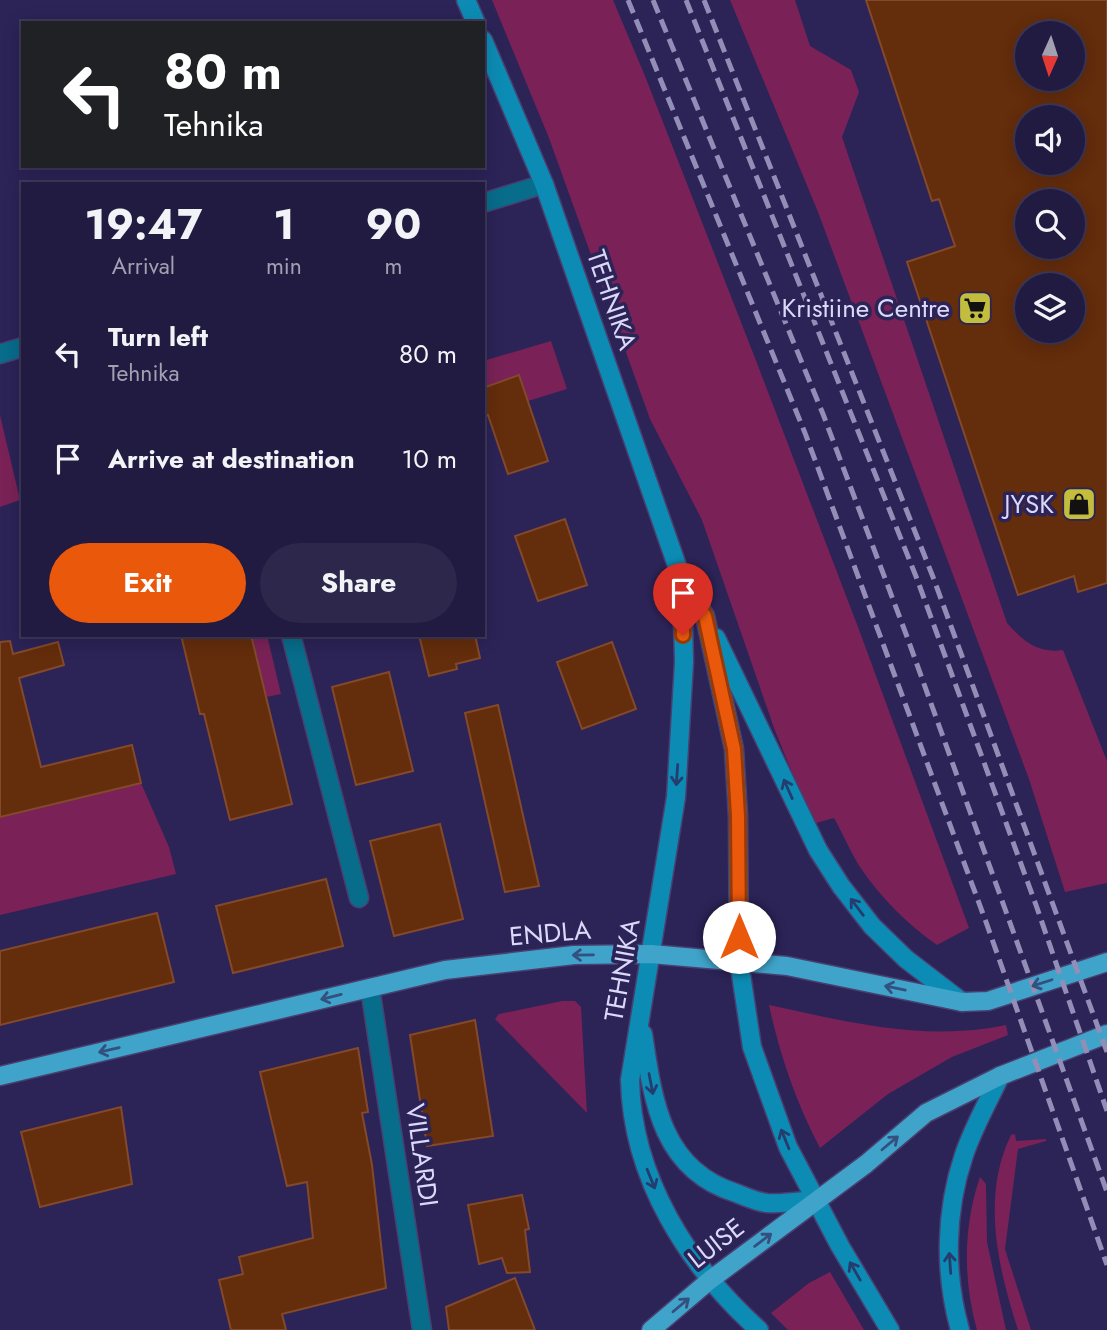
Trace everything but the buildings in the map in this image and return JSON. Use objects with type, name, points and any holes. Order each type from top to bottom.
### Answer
[{"type":"main road","points":[[466,0],[475,21]]},
{"type":"main road","name":"TEHNIKA","points":[[485,45],[544,184],[682,580],[705,616],[734,749],[738,816],[739,961],[752,1047],[788,1147],[815,1200],[890,1330]]},
{"type":"main road","name":"TEHNIKA","points":[[682,580],[684,662],[676,797],[630,1080],[631,1108],[648,1172],[663,1208],[691,1255],[710,1280],[759,1330]]},
{"type":"main road","points":[[705,616],[748,701],[805,825],[841,886],[872,926],[906,959],[962,1002]]},
{"type":"main road","name":"ENDLA","points":[[0,1076],[444,970],[574,955],[651,954],[787,966],[962,1002],[988,1001],[1107,962]]},
{"type":"main road","points":[[640,1017],[651,1091],[666,1136],[695,1172],[717,1187],[766,1203],[815,1200],[866,1164],[926,1113],[1000,1076],[1107,1034]]},
{"type":"main road","points":[[960,1330],[954,1310],[948,1258],[953,1198],[964,1154],[1000,1076]]},
{"type":"main road","name":"LUISE","points":[[651,1330],[710,1280],[815,1200]]},
{"type":"street","points":[[485,202],[544,184]]},
{"type":"street","points":[[0,354],[21,348]]},
{"type":"street","points":[[292,637],[359,898]]},
{"type":"street","name":"VILLARDI","points":[[370,988],[422,1330]]},
{"type":"shaded area","points":[[492,0],[613,0],[755,358],[969,928],[937,945],[905,919],[868,878],[834,818],[816,823],[798,787],[774,728],[702,520],[650,419],[549,138]]},
{"type":"shaded area","points":[[730,0],[795,0],[810,46],[851,70],[859,92],[842,137],[1007,623],[1032,645],[1046,650],[1063,650],[1107,761],[1107,883],[1065,892],[1029,779],[818,212]]},
{"type":"shaded area","points":[[551,341],[567,389],[528,401],[519,376],[485,387],[485,360]]},
{"type":"shaded area","points":[[0,415],[20,500],[0,507]]},
{"type":"shaded area","points":[[251,637],[267,637],[281,694],[266,697]]},
{"type":"shaded area","points":[[141,783],[169,847],[176,874],[0,915],[0,817]]},
{"type":"shaded area","points":[[562,1001],[575,1001],[581,1007],[587,1113],[495,1019],[499,1014]]},
{"type":"shaded area","points":[[769,1005],[857,1023],[916,1031],[976,1030],[1006,1025],[1008,1035],[952,1057],[888,1094],[820,1148],[790,1078]]},
{"type":"shaded area","points":[[1015,1134],[1016,1141],[1046,1139],[1018,1149],[1005,1249],[1031,1330],[1018,1330],[1004,1282],[996,1232],[997,1182],[1002,1158],[1011,1135]]},
{"type":"shaded area","points":[[980,1177],[986,1184],[987,1242],[1006,1330],[977,1330],[972,1311],[967,1273],[968,1234]]},
{"type":"shaded area","points":[[830,1272],[864,1330],[788,1330],[771,1313],[809,1283]]},
{"type":"railway","points":[[628,0],[805,433],[986,922],[1107,1265]]},
{"type":"railway","points":[[653,0],[823,414],[906,634],[1107,1192]]},
{"type":"railway","points":[[686,0],[917,579],[1036,905],[1107,1111]]},
{"type":"railway","points":[[704,0],[933,577],[1107,1052]]},
{"type":"place","name":"Kristiine Centre","points":[[975,308]]},
{"type":"place","name":"JYSK","points":[[1079,504]]},
{"type":"route","points":[[683,635],[682,580],[705,616],[734,749],[738,816],[739,937]]}]
